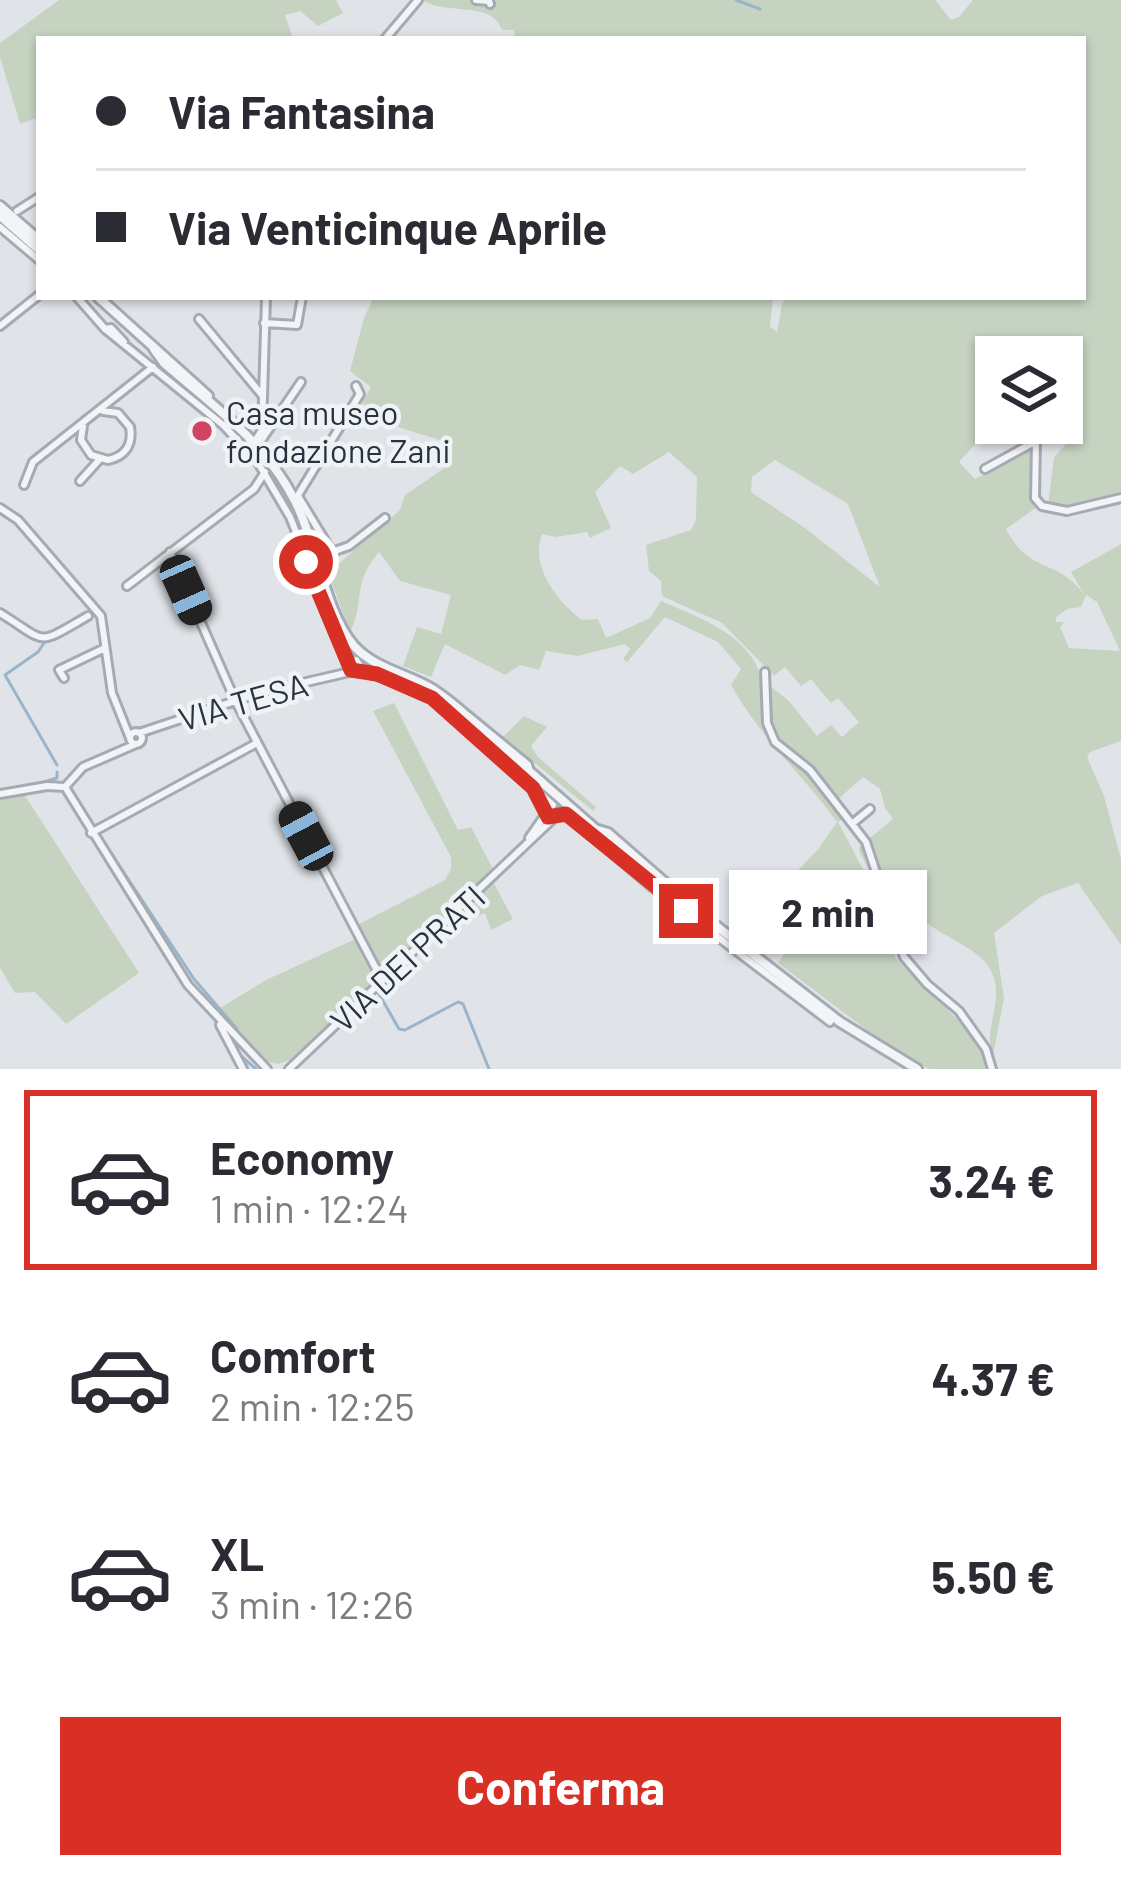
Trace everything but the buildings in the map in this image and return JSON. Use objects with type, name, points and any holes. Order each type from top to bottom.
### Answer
[{"type":"street","points":[[388,36],[418,0]]},
{"type":"street","points":[[476,0],[489,3]]},
{"type":"street","points":[[17,211],[36,199]]},
{"type":"street","points":[[0,206],[36,237]]},
{"type":"street","points":[[0,216],[36,247]]},
{"type":"street","points":[[0,226],[36,257]]},
{"type":"street","points":[[0,326],[36,297]]},
{"type":"street","points":[[80,300],[128,350],[223,425],[265,472],[290,517],[340,646],[354,666],[432,698],[663,895],[830,1022]]},
{"type":"street","points":[[99,300],[201,386],[257,443],[332,552],[349,546],[385,518]]},
{"type":"street","points":[[257,443],[262,430],[266,300]]},
{"type":"street","points":[[264,323],[297,325],[301,300]]},
{"type":"street","points":[[104,329],[113,314]]},
{"type":"street","points":[[199,319],[262,395]]},
{"type":"street","points":[[118,334],[123,322]]},
{"type":"street","points":[[104,329],[118,334],[128,350]]},
{"type":"street","points":[[24,485],[33,462],[153,367]]},
{"type":"street","points":[[257,443],[301,382]]},
{"type":"street","points":[[297,498],[359,394],[356,386]]},
{"type":"street","points":[[80,481],[99,460],[124,453],[131,436],[118,413],[99,411]]},
{"type":"street","points":[[85,422],[81,440],[99,460]]},
{"type":"street","points":[[985,469],[1036,441],[1035,498],[1042,506],[1066,511],[1121,498]]},
{"type":"street","points":[[128,586],[254,489],[265,472]]},
{"type":"street","points":[[254,489],[273,484]]},
{"type":"street","points":[[297,498],[339,618],[353,644],[373,661],[430,688],[529,771],[558,808],[598,830],[672,896],[840,1022],[917,1069]]},
{"type":"street","points":[[0,508],[18,520],[101,616],[117,712],[133,738]]},
{"type":"street","points":[[170,552],[235,700],[382,980]]},
{"type":"street","points":[[0,613],[35,639],[44,640],[88,616]]},
{"type":"street","points":[[64,678],[59,670],[105,648]]},
{"type":"street","name":"VIA TESA","points":[[64,787],[82,767],[152,729],[354,666]]},
{"type":"street","points":[[765,672],[767,723],[775,742],[810,770],[866,842],[904,957],[939,996],[959,1010],[986,1048],[992,1069]]},
{"type":"street","points":[[94,831],[257,743]]},
{"type":"street","points":[[0,794],[64,787],[188,985],[267,1069]]},
{"type":"street","points":[[533,788],[545,812],[558,808]]},
{"type":"street","name":"VIA DEI PRATI","points":[[290,1069],[558,808]]},
{"type":"street","points":[[853,823],[869,809]]},
{"type":"street","name":"VIA DEI PRATI","points":[[524,845],[545,812]]},
{"type":"street","points":[[215,1017],[243,1069]]},
{"type":"green space","points":[[59,0],[336,0],[343,13],[318,26],[300,11],[285,15],[292,36],[36,36],[36,118],[20,124],[0,43]]},
{"type":"green space","points":[[422,0],[935,0],[951,20],[973,0],[1121,0],[1121,493],[1070,508],[1048,505],[1054,457],[1066,444],[1083,444],[1083,336],[975,336],[975,444],[959,462],[975,479],[1035,447],[1031,497],[1037,507],[1006,529],[1024,553],[1074,582],[1084,594],[1071,572],[1121,544],[1121,741],[1087,757],[1104,796],[1121,859],[1121,945],[1078,883],[1042,896],[994,933],[1004,998],[993,1056],[990,1036],[996,994],[987,964],[926,922],[903,892],[885,899],[860,853],[859,847],[893,819],[880,789],[863,777],[835,802],[842,819],[838,822],[880,901],[896,959],[963,1020],[989,1069],[930,1069],[900,1055],[778,963],[791,944],[755,916],[837,822],[742,704],[731,685],[741,669],[718,642],[665,617],[627,662],[623,659],[630,649],[625,644],[578,656],[546,651],[539,670],[520,665],[505,675],[445,644],[431,677],[403,666],[417,627],[441,634],[451,595],[400,581],[379,552],[365,574],[350,632],[328,573],[400,510],[405,495],[449,465],[449,443],[398,427],[362,403],[371,387],[350,371],[373,300],[773,300],[770,327],[777,332],[785,300],[1086,300],[1086,36],[515,36],[514,30],[502,30],[489,15]],"holes":[[[669,452],[697,477],[696,520],[691,530],[646,545],[649,571],[661,581],[662,596],[722,623],[774,676],[785,667],[801,686],[811,679],[831,703],[838,698],[859,722],[842,737],[831,725],[817,736],[788,700],[762,680],[747,651],[707,622],[661,601],[650,618],[606,638],[598,619],[582,620],[548,582],[540,559],[542,534],[556,537],[587,532],[590,538],[611,528],[595,492],[620,466],[633,474]],[[775,460],[848,504],[880,587],[751,492],[752,477]],[[1086,595],[1097,602],[1120,651],[1069,648],[1060,627],[1064,622],[1056,622],[1067,609],[1081,607]]]},
{"type":"green space","points":[[394,703],[458,830],[471,827],[513,919],[491,930],[485,913],[462,923],[455,913],[299,1057],[268,1062],[217,1010],[266,980],[364,935],[359,924],[445,880],[451,869],[451,857],[373,711]]},
{"type":"green space","points":[[524,716],[547,727],[531,746],[538,757],[596,807],[593,811],[503,737]]},
{"type":"green space","points":[[24,794],[139,973],[66,1024],[35,992],[15,993],[0,968],[0,797]]},
{"type":"waterway","points":[[383,36],[413,0]]},
{"type":"waterway","points":[[736,0],[760,9]]},
{"type":"waterway","points":[[5,611],[33,631]]},
{"type":"waterway","points":[[52,632],[83,614]]},
{"type":"waterway","points":[[106,621],[108,637]]},
{"type":"waterway","points":[[109,642],[110,659]]},
{"type":"waterway","points":[[44,643],[5,675],[57,765]]},
{"type":"waterway","points":[[31,786],[57,778],[57,772]]},
{"type":"waterway","points":[[84,812],[194,979],[237,1029]]},
{"type":"waterway","points":[[378,992],[399,1029],[405,1030],[458,1002],[463,1004],[489,1069]]},
{"type":"waterway","points":[[241,1056],[256,1069]]},
{"type":"place","name":"Casa museo fondazione Zani","points":[[202,431]]},
{"type":"route","points":[[306,562],[351,670],[377,674],[432,698],[533,788],[548,817],[566,814],[686,911]]}]
